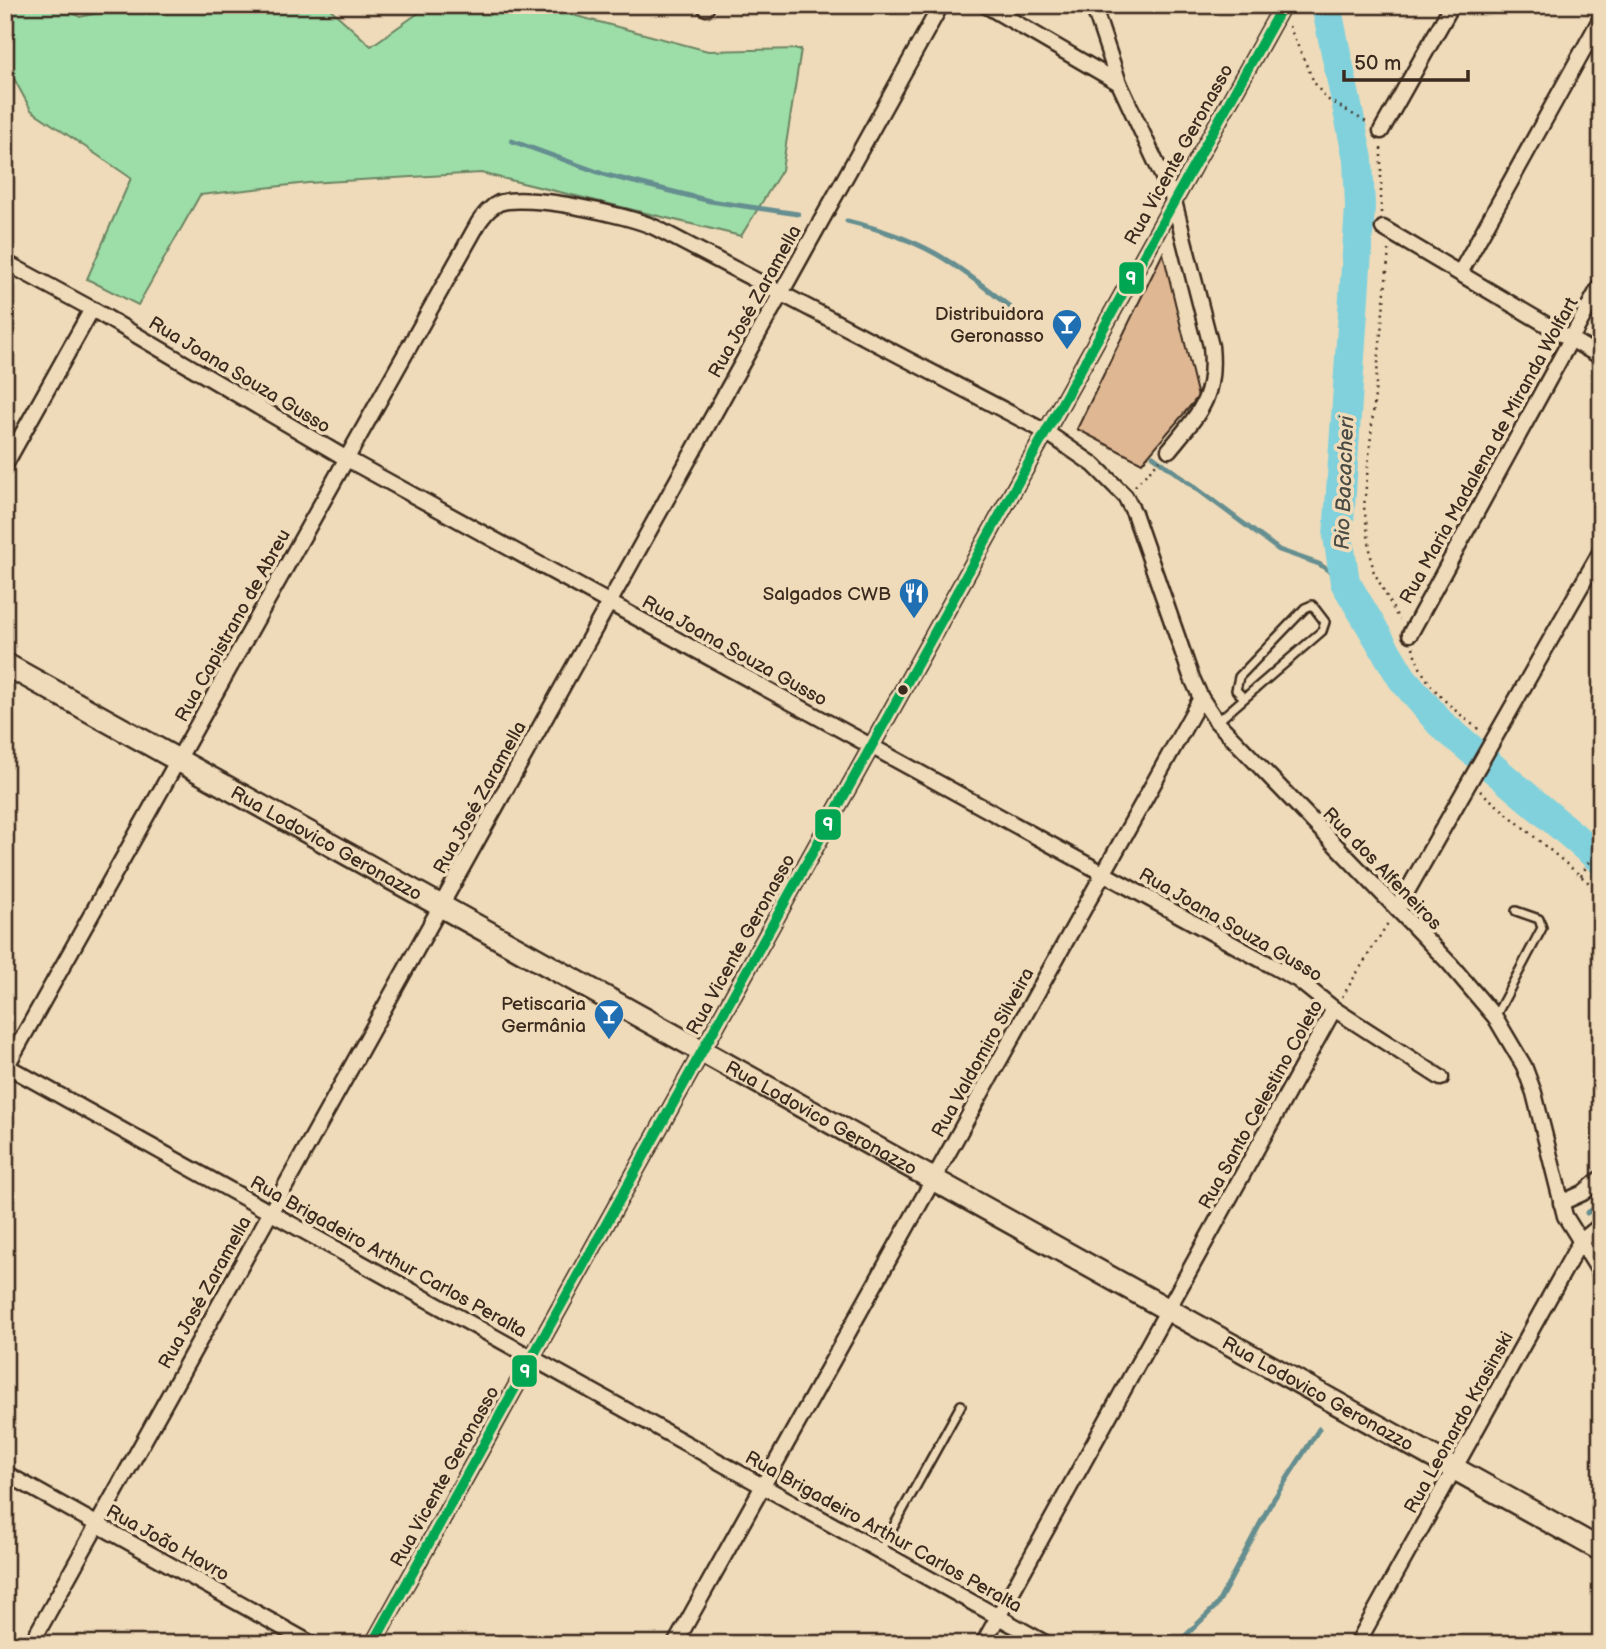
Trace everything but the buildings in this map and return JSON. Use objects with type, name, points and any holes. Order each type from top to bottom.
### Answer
[{"type":"main road","name":"Rua Lodovico Geronazzo","points":[[5,664],[1601,1550]]},
{"type":"street","name":"Rua José Zaramella","points":[[30,1644],[941,5]]},
{"type":"street","points":[[985,5],[1119,83]]},
{"type":"street","points":[[1093,5],[1119,83],[1174,201],[1209,337],[1214,371],[1210,391],[1204,405],[1169,450]]},
{"type":"street","points":[[1381,131],[1452,5]]},
{"type":"street","name":"Rua Vicente Geronasso","points":[[373,1644],[1282,7]]},
{"type":"street","points":[[1460,274],[1601,18]]},
{"type":"street","name":"Rua Capistrano de Abreu","points":[[6,1067],[480,222],[498,204],[522,202],[626,216],[781,294]]},
{"type":"street","points":[[1383,228],[1601,357]]},
{"type":"street","name":"Rua Joana Souza Gusso","points":[[5,262],[92,309],[347,459],[1298,980],[1334,1009],[1441,1078]]},
{"type":"street","name":"Rua Maria Madalena de Miranda Wolfart","points":[[1410,634],[1601,284]]},
{"type":"street","points":[[781,294],[1046,432]]},
{"type":"street","points":[[5,465],[92,309]]},
{"type":"street","name":"Rua dos Alfeneiros","points":[[1046,432],[1094,465],[1125,496],[1142,533],[1201,698],[1217,722],[1397,909],[1495,1017],[1524,1066],[1534,1093],[1561,1203],[1580,1242],[1601,1274]]},
{"type":"street","points":[[1397,909],[1601,551]]},
{"type":"street","name":"Rua Valdomiro Silveira","points":[[675,1644],[1201,698]]},
{"type":"street","name":"Rua Santo Celestino Coleto","points":[[983,1644],[1334,1009]]},
{"type":"street","name":"Rua Brigadeiro Arthur Carlos Peralta","points":[[6,1067],[1047,1644]]},
{"type":"street","points":[[1561,1203],[1583,1193],[1601,1178]]},
{"type":"street","name":"Rua Leonardo Krasinski","points":[[1357,1644],[1580,1242],[1601,1225]]},
{"type":"street","name":"Rua João Havro","points":[[5,1473],[312,1644]]},
{"type":"lane","points":[[1217,722],[1322,631],[1325,622],[1312,605],[1305,607],[1239,677],[1236,690],[1244,698]]},
{"type":"lane","points":[[1495,1017],[1542,928],[1539,919],[1516,911]]},
{"type":"lane","points":[[880,1551],[961,1405]]},
{"type":"path","points":[[1282,7],[1314,82],[1336,106],[1381,131],[1383,228],[1390,247],[1364,507],[1373,570],[1397,617],[1410,634],[1419,668],[1436,692],[1491,745]]},
{"type":"path","points":[[1472,778],[1601,893]]},
{"type":"path","points":[[1581,876],[1601,840]]},
{"type":"path","name":"Rua Santo Celestino Coleto","points":[[1334,1009],[1397,909]]},
{"type":"green space","points":[[5,5],[59,5],[80,17],[131,5],[326,5],[371,46],[430,5],[535,5],[708,51],[801,49],[782,170],[741,236],[481,173],[308,183],[200,195],[138,305],[87,279],[131,178],[31,110],[5,62]]},
{"type":"waterway","name":"Rio Bacacheri","points":[[1326,5],[1358,159],[1360,207],[1338,536],[1345,582],[1402,678],[1440,723],[1601,860]]},
{"type":"waterway","points":[[512,141],[606,175],[710,201],[798,214]]},
{"type":"waterway","points":[[847,221],[896,235],[935,253],[1011,308]]},
{"type":"waterway","points":[[1153,456],[1279,550],[1319,564],[1345,582]]},
{"type":"waterway","points":[[1587,1213],[1601,1204]]},
{"type":"waterway","points":[[1177,1644],[1217,1605],[1270,1505],[1319,1429]]},
{"type":"transit line","name":"9","points":[[373,1644],[1283,5]]},
{"type":"place","name":"Distribuidora Geronasso","points":[[1067,351]]},
{"type":"place","name":"Salgados CWB","points":[[914,620]]},
{"type":"place","name":"Petiscaria Germânia","points":[[609,1041]]}]
